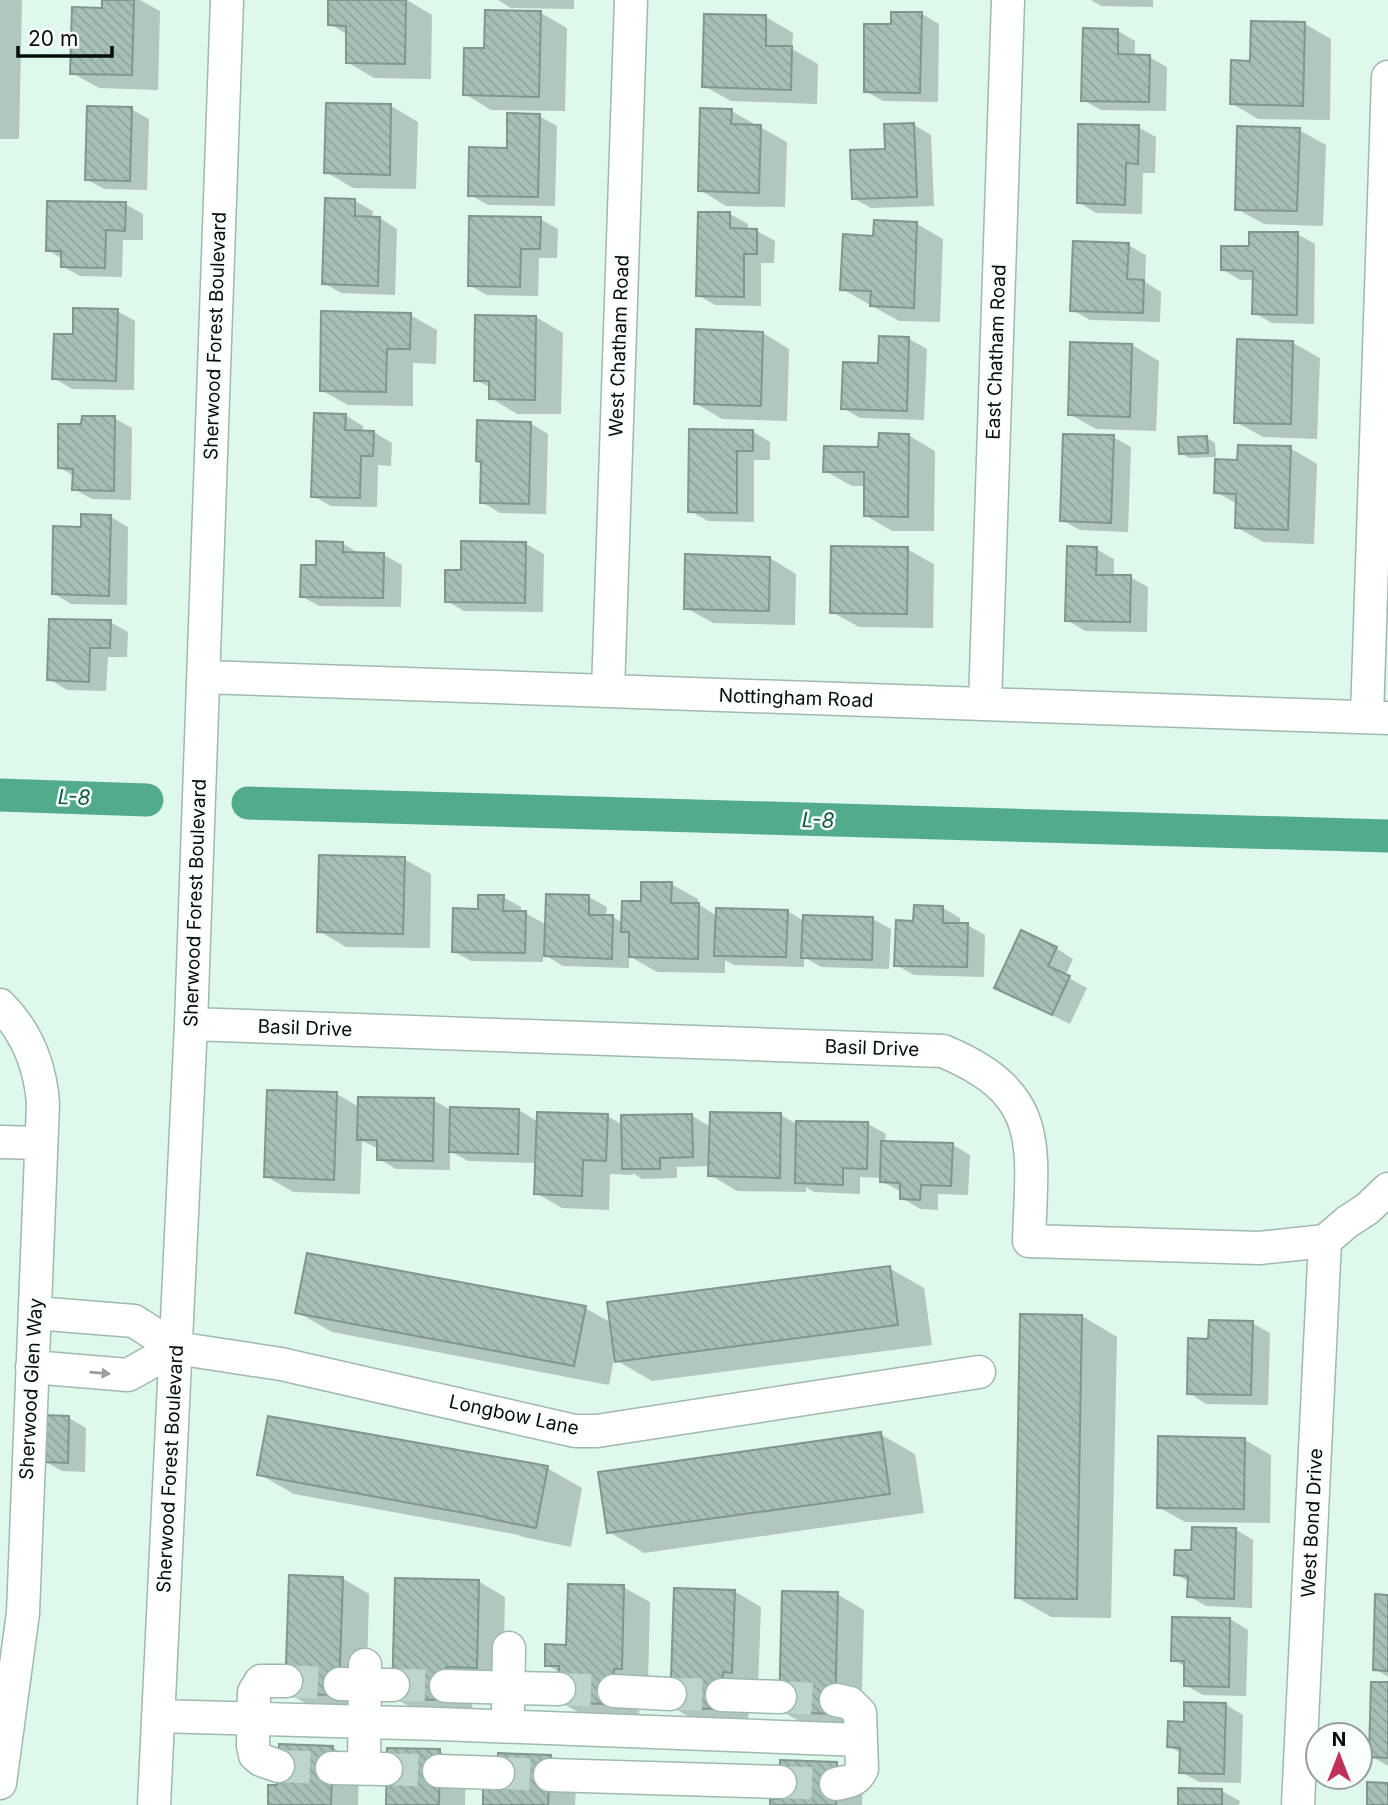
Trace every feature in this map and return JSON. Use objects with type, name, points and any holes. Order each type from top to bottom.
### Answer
[{"type":"street","name":"Sherwood Forest Boulevard","points":[[154,1805],[191,1024],[227,0]]},
{"type":"street","name":"West Chatham Road","points":[[608,691],[631,0]]},
{"type":"street","name":"East Chatham Road","points":[[985,704],[1008,0]]},
{"type":"street","points":[[1377,718],[1388,77]]},
{"type":"street","name":"Nottingham Road","points":[[204,677],[1377,718]]},
{"type":"street","name":"Sherwood Glen Way","points":[[0,1005],[24,1034],[34,1056],[42,1084],[43,1103],[23,1613],[0,1783]]},
{"type":"street","name":"Basil Drive","points":[[191,1024],[943,1051],[965,1060],[992,1077],[1009,1094],[1022,1115],[1030,1137],[1032,1161],[1029,1241],[1259,1248],[1325,1241]]},
{"type":"street","points":[[0,1142],[41,1143]]},
{"type":"street","points":[[1325,1241],[1388,1189]]},
{"type":"street","name":"West Bond Drive","points":[[1298,1805],[1325,1241]]},
{"type":"street","points":[[32,1367],[128,1375],[176,1348],[134,1321],[35,1313]]},
{"type":"street","name":"Longbow Lane","points":[[176,1348],[281,1364],[575,1431],[597,1431],[979,1372]]},
{"type":"street","points":[[508,1727],[509,1648]]},
{"type":"street","points":[[332,1768],[375,1769],[365,1722],[366,1679]]},
{"type":"street","points":[[278,1766],[255,1755],[254,1692],[261,1681],[286,1681]]},
{"type":"street","points":[[446,1686],[559,1689]]},
{"type":"street","points":[[640,1731],[641,1689]]},
{"type":"street","points":[[732,1780],[750,1693]]},
{"type":"street","points":[[836,1700],[850,1703],[860,1713],[862,1769],[858,1777],[836,1784]]},
{"type":"street","points":[[158,1716],[861,1740]]},
{"type":"street","points":[[439,1771],[485,1772],[473,1726]]},
{"type":"street","points":[[600,1776],[602,1730]]},
{"type":"street","points":[[550,1775],[780,1782]]},
{"type":"building","points":[[102,0],[134,0],[132,75],[70,74],[72,7],[102,8]]},
{"type":"building","points":[[328,0],[406,0],[405,64],[346,63],[346,26],[328,25]]},
{"type":"building","points":[[485,10],[541,11],[539,97],[463,95],[464,48],[484,48]]},
{"type":"building","points":[[891,12],[922,12],[920,93],[864,92],[864,24],[891,24]]},
{"type":"building","points":[[704,14],[766,15],[766,46],[792,46],[791,90],[702,87]]},
{"type":"building","points":[[1251,21],[1305,22],[1303,106],[1230,104],[1231,60],[1250,61]]},
{"type":"building","points":[[1083,28],[1118,29],[1118,54],[1150,55],[1149,102],[1081,101]]},
{"type":"building","points":[[326,103],[391,104],[390,175],[324,173]]},
{"type":"building","points":[[87,106],[132,107],[130,181],[85,180]]},
{"type":"building","points":[[700,108],[732,109],[731,124],[761,125],[759,193],[698,191]]},
{"type":"building","points":[[507,113],[540,114],[538,197],[468,196],[469,147],[507,148]]},
{"type":"building","points":[[914,123],[917,197],[852,199],[850,150],[885,149],[884,124]]},
{"type":"building","points":[[1078,124],[1139,125],[1138,164],[1126,163],[1125,205],[1077,203]]},
{"type":"building","points":[[1237,126],[1300,128],[1297,211],[1235,210]]},
{"type":"building","points":[[325,198],[355,199],[355,216],[380,217],[378,286],[322,284]]},
{"type":"building","points":[[47,201],[126,202],[125,231],[106,230],[105,268],[61,267],[61,251],[46,251]]},
{"type":"building","points":[[698,212],[730,212],[730,228],[757,229],[757,254],[744,254],[744,297],[696,296]]},
{"type":"building","points":[[469,216],[541,217],[540,249],[521,249],[520,287],[468,286]]},
{"type":"building","points":[[874,220],[917,222],[914,308],[870,306],[871,291],[840,290],[843,234],[873,236]]},
{"type":"building","points":[[1249,232],[1298,232],[1297,315],[1252,314],[1253,271],[1221,270],[1221,246],[1249,246]]},
{"type":"building","points":[[1073,241],[1129,243],[1127,279],[1144,280],[1143,313],[1070,311]]},
{"type":"building","points":[[73,308],[118,309],[116,381],[52,379],[54,334],[73,334]]},
{"type":"building","points":[[321,311],[411,313],[410,349],[387,349],[386,392],[320,391]]},
{"type":"building","points":[[475,315],[536,316],[535,400],[489,399],[489,381],[474,381]]},
{"type":"building","points":[[696,329],[763,332],[761,406],[694,404]]},
{"type":"building","points":[[879,336],[909,337],[907,411],[841,409],[843,362],[878,363]]},
{"type":"building","points":[[1237,339],[1293,341],[1291,424],[1234,423]]},
{"type":"building","points":[[1070,342],[1132,344],[1130,417],[1068,415]]},
{"type":"building","points":[[314,413],[346,414],[345,430],[374,431],[373,456],[361,456],[360,498],[311,497]]},
{"type":"building","points":[[82,416],[115,416],[114,491],[72,490],[73,469],[58,468],[58,424],[81,424]]},
{"type":"building","points":[[477,420],[531,422],[529,504],[480,503],[481,462],[476,461]]},
{"type":"building","points":[[689,429],[753,430],[753,451],[737,451],[737,513],[688,512]]},
{"type":"building","points":[[879,433],[909,434],[908,517],[864,516],[864,472],[823,472],[824,446],[878,447]]},
{"type":"building","points":[[1063,434],[1114,435],[1111,523],[1060,521]]},
{"type":"building","points":[[1207,436],[1208,453],[1179,454],[1178,437]]},
{"type":"building","points":[[1238,445],[1291,446],[1288,530],[1235,528],[1236,494],[1214,493],[1215,459],[1237,460]]},
{"type":"building","points":[[81,514],[111,515],[109,596],[52,594],[53,526],[81,527]]},
{"type":"building","points":[[316,541],[343,542],[343,552],[384,553],[383,598],[300,597],[301,565],[316,565]]},
{"type":"building","points":[[461,541],[526,542],[525,603],[445,602],[445,570],[461,570]]},
{"type":"building","points":[[831,546],[908,547],[907,614],[830,613]]},
{"type":"building","points":[[1067,546],[1097,547],[1096,575],[1131,575],[1130,622],[1065,621]]},
{"type":"building","points":[[685,554],[770,557],[769,611],[684,609]]},
{"type":"building","points":[[49,619],[111,620],[110,648],[90,648],[89,682],[47,680]]},
{"type":"building","points":[[319,855],[405,857],[403,934],[317,932]]},
{"type":"building","points":[[641,882],[672,882],[671,903],[699,903],[698,959],[629,957],[629,932],[621,932],[622,901],[641,901]]},
{"type":"building","points":[[546,894],[589,895],[589,915],[613,915],[612,959],[544,956]]},
{"type":"building","points":[[478,895],[504,895],[503,911],[526,911],[525,953],[452,952],[453,908],[478,909]]},
{"type":"building","points":[[914,905],[943,906],[943,923],[968,923],[967,967],[894,966],[896,920],[913,921]]},
{"type":"building","points":[[716,908],[788,910],[786,957],[714,956]]},
{"type":"building","points":[[803,915],[873,917],[872,960],[801,958]]},
{"type":"building","points":[[1021,930],[1057,947],[1048,966],[1070,976],[1052,1015],[994,988]]},
{"type":"building","points":[[267,1090],[337,1092],[334,1180],[264,1177]]},
{"type":"building","points":[[358,1097],[434,1098],[433,1161],[377,1160],[377,1140],[357,1140]]},
{"type":"building","points":[[450,1107],[519,1109],[518,1154],[449,1152]]},
{"type":"building","points":[[537,1112],[608,1114],[606,1161],[583,1160],[582,1196],[534,1194]]},
{"type":"building","points":[[710,1112],[781,1113],[780,1178],[708,1176]]},
{"type":"building","points":[[692,1114],[693,1157],[660,1158],[660,1169],[622,1169],[621,1115]]},
{"type":"building","points":[[796,1121],[868,1122],[867,1169],[843,1168],[843,1185],[795,1183]]},
{"type":"building","points":[[881,1141],[953,1143],[951,1186],[921,1185],[920,1200],[900,1199],[900,1183],[880,1182]]},
{"type":"building","points":[[307,1253],[586,1306],[574,1366],[295,1313]]},
{"type":"building","points":[[890,1266],[898,1325],[615,1362],[607,1302]]},
{"type":"building","points":[[1020,1314],[1082,1315],[1077,1599],[1015,1598]]},
{"type":"building","points":[[1209,1320],[1253,1321],[1251,1395],[1187,1394],[1188,1338],[1208,1339]]},
{"type":"building","points":[[43,1415],[69,1416],[68,1463],[43,1462]]},
{"type":"building","points":[[268,1416],[548,1466],[536,1528],[257,1475]]},
{"type":"building","points":[[881,1432],[890,1494],[607,1533],[598,1472]]},
{"type":"building","points":[[1158,1436],[1245,1438],[1244,1509],[1157,1508]]},
{"type":"building","points":[[1192,1527],[1236,1528],[1234,1599],[1187,1597],[1188,1576],[1174,1575],[1175,1550],[1191,1550]]},
{"type":"building","points":[[289,1575],[343,1577],[339,1695],[285,1694]]},
{"type":"building","points":[[395,1578],[479,1580],[477,1668],[446,1667],[445,1700],[392,1699]]},
{"type":"building","points":[[568,1584],[624,1585],[622,1669],[614,1669],[613,1704],[558,1703],[559,1666],[545,1666],[545,1644],[566,1645]]},
{"type":"building","points":[[674,1588],[735,1590],[732,1673],[723,1672],[722,1709],[670,1708]]},
{"type":"building","points":[[782,1591],[838,1592],[835,1714],[779,1712]]},
{"type":"building","points":[[1375,1594],[1388,1595],[1388,1671],[1373,1670]]},
{"type":"building","points":[[1172,1617],[1230,1618],[1229,1687],[1184,1686],[1184,1661],[1171,1661]]},
{"type":"building","points":[[1371,1682],[1388,1682],[1388,1758],[1374,1757],[1374,1721],[1370,1721]]},
{"type":"building","points":[[1184,1702],[1226,1703],[1224,1774],[1179,1773],[1180,1748],[1167,1747],[1168,1721],[1184,1722]]},
{"type":"building","points":[[279,1744],[333,1746],[331,1805],[268,1805],[268,1785],[277,1785]]},
{"type":"building","points":[[387,1748],[440,1749],[439,1805],[386,1805]]},
{"type":"building","points":[[498,1753],[551,1755],[548,1805],[483,1805],[483,1788],[497,1789]]},
{"type":"building","points":[[780,1760],[837,1762],[836,1805],[770,1805],[770,1799],[779,1799]]},
{"type":"building","points":[[1374,1782],[1388,1783],[1388,1805],[1367,1805],[1367,1791],[1374,1791]]},
{"type":"building","points":[[1178,1788],[1222,1789],[1222,1805],[1178,1805]]},
{"type":"waterway","name":"L-8","points":[[0,795],[147,800]]},
{"type":"waterway","name":"L-8","points":[[248,803],[1388,836]]},
{"type":"tunnel","points":[[286,1681],[340,1684]]},
{"type":"tunnel","points":[[393,1685],[446,1686]]},
{"type":"tunnel","points":[[559,1689],[614,1691]]},
{"type":"tunnel","points":[[670,1694],[722,1695]]},
{"type":"tunnel","points":[[780,1697],[836,1700]]},
{"type":"tunnel","points":[[278,1766],[332,1768]]},
{"type":"tunnel","points":[[386,1769],[439,1771]]},
{"type":"tunnel","points":[[498,1773],[550,1775]]},
{"type":"tunnel","points":[[780,1782],[836,1784]]}]
